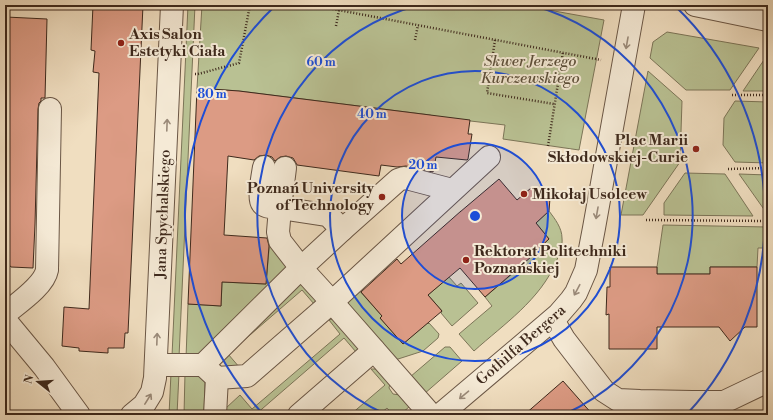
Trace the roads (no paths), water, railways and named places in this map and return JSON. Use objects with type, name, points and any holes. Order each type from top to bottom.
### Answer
[{"type":"street","name":"Jana Spychalskiego","points":[[132,415],[144,405],[152,392],[155,378],[172,5]]},
{"type":"street","name":"Gothilfa Bergera","points":[[440,415],[552,320],[565,308],[576,293],[586,270],[634,5]]},
{"type":"street","points":[[695,5],[768,20]]},
{"type":"street","points":[[5,314],[38,286],[46,276],[50,110]]},
{"type":"street","points":[[156,364],[247,376],[332,302],[489,157]]},
{"type":"street","points":[[274,168],[260,198],[262,203],[267,206],[326,215],[330,217],[342,230]]},
{"type":"street","points":[[216,415],[210,371],[301,268],[398,180],[404,178],[452,190]]},
{"type":"street","points":[[280,208],[278,232],[280,241],[301,268],[431,415]]},
{"type":"street","points":[[5,320],[44,367],[79,415]]},
{"type":"street","points":[[552,320],[564,339],[604,391],[618,400],[724,402],[768,381]]},
{"type":"street","points":[[299,415],[374,350]]},
{"type":"place","name":"Axis Salon Estetyki Ciała","points":[[121,43]]},
{"type":"place","name":"Plac Marii Skłodowskiej-Curie","points":[[696,149]]},
{"type":"place","name":"Mikołaj Usolcew","points":[[524,194]]},
{"type":"place","name":"Poznań University of Technology","points":[[382,197]]},
{"type":"place","name":"Rektorat Politechniki Poznańskiej","points":[[466,260]]},
{"type":"park label","name":"Skwer Jerzego Kurczewskiego","points":[[530,70]]}]
